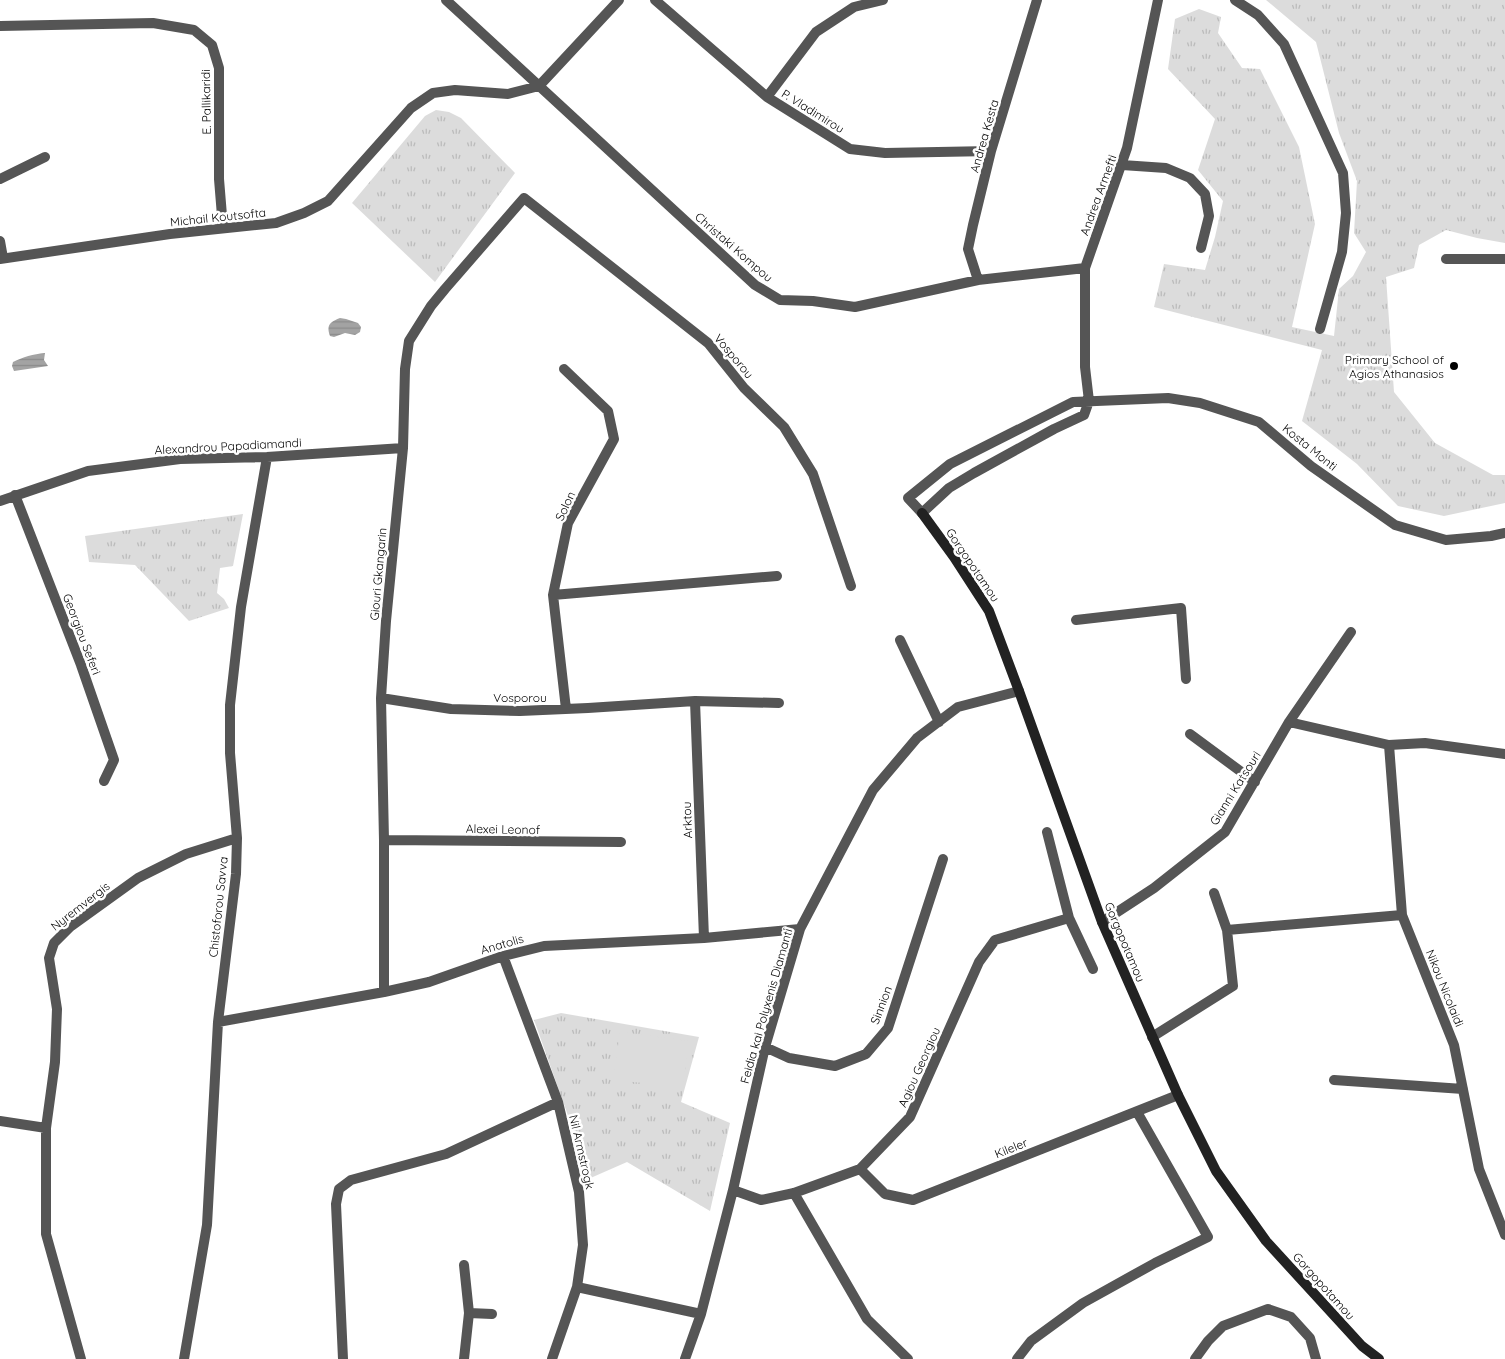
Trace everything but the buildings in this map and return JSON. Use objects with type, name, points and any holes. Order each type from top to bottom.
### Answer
[{"type":"street","name":"Christaki Kompou","points":[[446,0],[755,285],[780,300],[813,301],[855,307],[978,280],[1085,268]]},
{"type":"street","points":[[539,86],[619,0]]},
{"type":"street","name":"P. Vladimirou","points":[[655,0],[766,96],[850,149],[884,153],[991,151]]},
{"type":"street","points":[[766,96],[816,32],[854,7],[883,0]]},
{"type":"street","name":"Andrea Kesta","points":[[978,280],[968,249],[991,151],[1037,0]]},
{"type":"street","name":"Andrea Armefti","points":[[1089,401],[1085,367],[1085,268],[1127,148],[1158,0]]},
{"type":"street","points":[[1234,0],[1258,15],[1284,44],[1343,173],[1346,213],[1342,252],[1320,329]]},
{"type":"street","name":"E. Pallikaridi","points":[[0,26],[153,23],[194,30],[212,45],[219,68],[219,179],[223,228]]},
{"type":"street","name":"Michail Koutsofta","points":[[1,259],[170,234],[276,224],[328,201],[411,108],[433,93],[455,90],[508,94],[539,86]]},
{"type":"street","points":[[0,180],[45,158]]},
{"type":"street","points":[[1122,165],[1166,168],[1190,178],[1205,194],[1209,216],[1201,248]]},
{"type":"street","name":"Giouri Gkangarin","points":[[384,992],[384,840],[381,698],[402,448],[405,369],[409,341],[431,306],[524,198]]},
{"type":"street","name":"Vosporou","points":[[524,198],[708,343],[744,388],[784,427],[813,474],[851,586]]},
{"type":"street","points":[[0,241],[1,259]]},
{"type":"street","points":[[1446,259],[1505,259]]},
{"type":"street","name":"Solon","points":[[564,369],[608,411],[614,439],[568,523],[553,595],[566,709]]},
{"type":"street","name":"Kosta Monti","points":[[908,498],[950,464],[1073,402],[1168,398],[1200,403],[1259,422],[1311,466],[1395,525],[1446,540],[1505,533]]},
{"type":"street","points":[[922,513],[949,488],[974,473],[1054,429],[1084,416],[1089,401]]},
{"type":"street","name":"Alexandrou Papadiamandi","points":[[0,501],[88,471],[180,459],[267,457],[402,448]]},
{"type":"street","name":"Chistoforou Savva","points":[[184,1359],[207,1225],[218,1022],[236,874],[237,838],[230,753],[230,704],[241,607],[267,457]]},
{"type":"street","name":"Georgiou Seferi","points":[[15,495],[81,665],[114,760],[104,781]]},
{"type":"street","name":"Gorgopotamou","points":[[908,498],[922,513],[954,557],[989,611],[1102,922],[1178,1095],[1216,1171],[1266,1241],[1362,1346],[1379,1359]]},
{"type":"street","points":[[553,595],[777,576]]},
{"type":"street","points":[[1076,620],[1181,608],[1186,679]]},
{"type":"street","name":"Gianni Katsouri","points":[[1102,922],[1154,888],[1225,832],[1289,722],[1351,632]]},
{"type":"street","points":[[900,640],[938,722]]},
{"type":"street","name":"Feidia kai Polyxenis Diamanti","points":[[685,1359],[701,1314],[734,1190],[765,1047],[800,929],[873,790],[917,738],[958,707],[1019,691]]},
{"type":"street","name":"Vosporou","points":[[381,698],[451,708],[520,711],[695,701],[780,703]]},
{"type":"street","name":"Arktou","points":[[695,701],[704,938]]},
{"type":"street","points":[[1289,722],[1389,745],[1425,744],[1505,754]]},
{"type":"street","points":[[1190,734],[1255,782]]},
{"type":"street","name":"Nikou Nicolaidi","points":[[1389,745],[1402,915],[1454,1045],[1479,1169],[1505,1235]]},
{"type":"street","points":[[1047,832],[1069,918],[1093,969]]},
{"type":"street","name":"Nyremvergis","points":[[81,1359],[46,1234],[46,1128],[56,1062],[57,1009],[49,958],[54,943],[70,928],[138,878],[186,854],[237,838]]},
{"type":"street","name":"Alexei Leonof","points":[[384,840],[621,842]]},
{"type":"street","name":"Sinnion","points":[[765,1047],[788,1058],[835,1066],[866,1054],[888,1028],[942,859]]},
{"type":"street","points":[[1152,1037],[1233,986],[1227,930],[1214,893]]},
{"type":"street","points":[[1227,930],[1402,915]]},
{"type":"street","name":"Agiou Georgiou","points":[[734,1190],[761,1200],[794,1193],[860,1169],[910,1117],[979,962],[995,940],[1069,918]]},
{"type":"street","name":"Anatolis","points":[[218,1022],[430,982],[503,956],[544,946],[704,938],[800,929]]},
{"type":"street","name":"Nil Armstrogk","points":[[503,956],[558,1102],[579,1192],[583,1244],[577,1286],[552,1359]]},
{"type":"street","points":[[1334,1080],[1463,1089]]},
{"type":"street","name":"Kileler","points":[[860,1169],[885,1194],[913,1200],[1178,1095]]},
{"type":"street","points":[[343,1359],[336,1204],[338,1189],[351,1180],[446,1154],[558,1102]]},
{"type":"street","points":[[1017,1359],[1031,1341],[1083,1303],[1155,1263],[1208,1237],[1137,1112]]},
{"type":"street","points":[[0,1121],[46,1128]]},
{"type":"street","points":[[794,1193],[867,1319],[908,1359]]},
{"type":"street","points":[[464,1265],[469,1313],[464,1359]]},
{"type":"street","points":[[577,1286],[701,1314]]},
{"type":"street","points":[[1195,1359],[1222,1326],[1268,1309],[1291,1317],[1310,1338],[1316,1359]]},
{"type":"street","points":[[469,1313],[492,1314]]},
{"type":"green space","points":[[1266,0],[1505,0],[1505,243],[1446,230],[1419,245],[1414,268],[1386,277],[1394,392],[1435,443],[1493,475],[1505,475],[1505,503],[1444,516],[1398,506],[1357,464],[1302,421],[1322,350],[1154,307],[1164,264],[1205,270],[1223,201],[1198,170],[1215,119],[1168,69],[1175,19],[1199,9],[1221,17],[1218,33],[1242,68],[1260,69],[1299,147],[1315,224],[1292,327],[1334,336],[1339,289],[1353,276],[1366,252],[1354,233],[1357,181],[1339,133],[1316,42]]},
{"type":"green space","points":[[436,110],[449,112],[461,118],[515,173],[435,282],[352,203],[425,116]]},
{"type":"green space","points":[[243,514],[233,566],[220,568],[217,593],[224,599],[229,608],[189,621],[135,565],[89,562],[85,536]]},
{"type":"green space","points":[[561,1013],[699,1037],[681,1102],[730,1123],[710,1211],[627,1162],[586,1180],[571,1124],[534,1020]]},
{"type":"green space","points":[[620,1032],[689,1041],[683,1087],[613,1080]]},
{"type":"shaded area","points":[[340,318],[358,323],[361,327],[360,332],[355,335],[345,333],[334,337],[330,336],[328,329],[330,324]]},
{"type":"shaded area","points":[[45,353],[44,360],[48,366],[14,371],[13,362],[28,356]]},
{"type":"place","name":"Primary School of Agios Athanasios","points":[[1454,366]]}]
